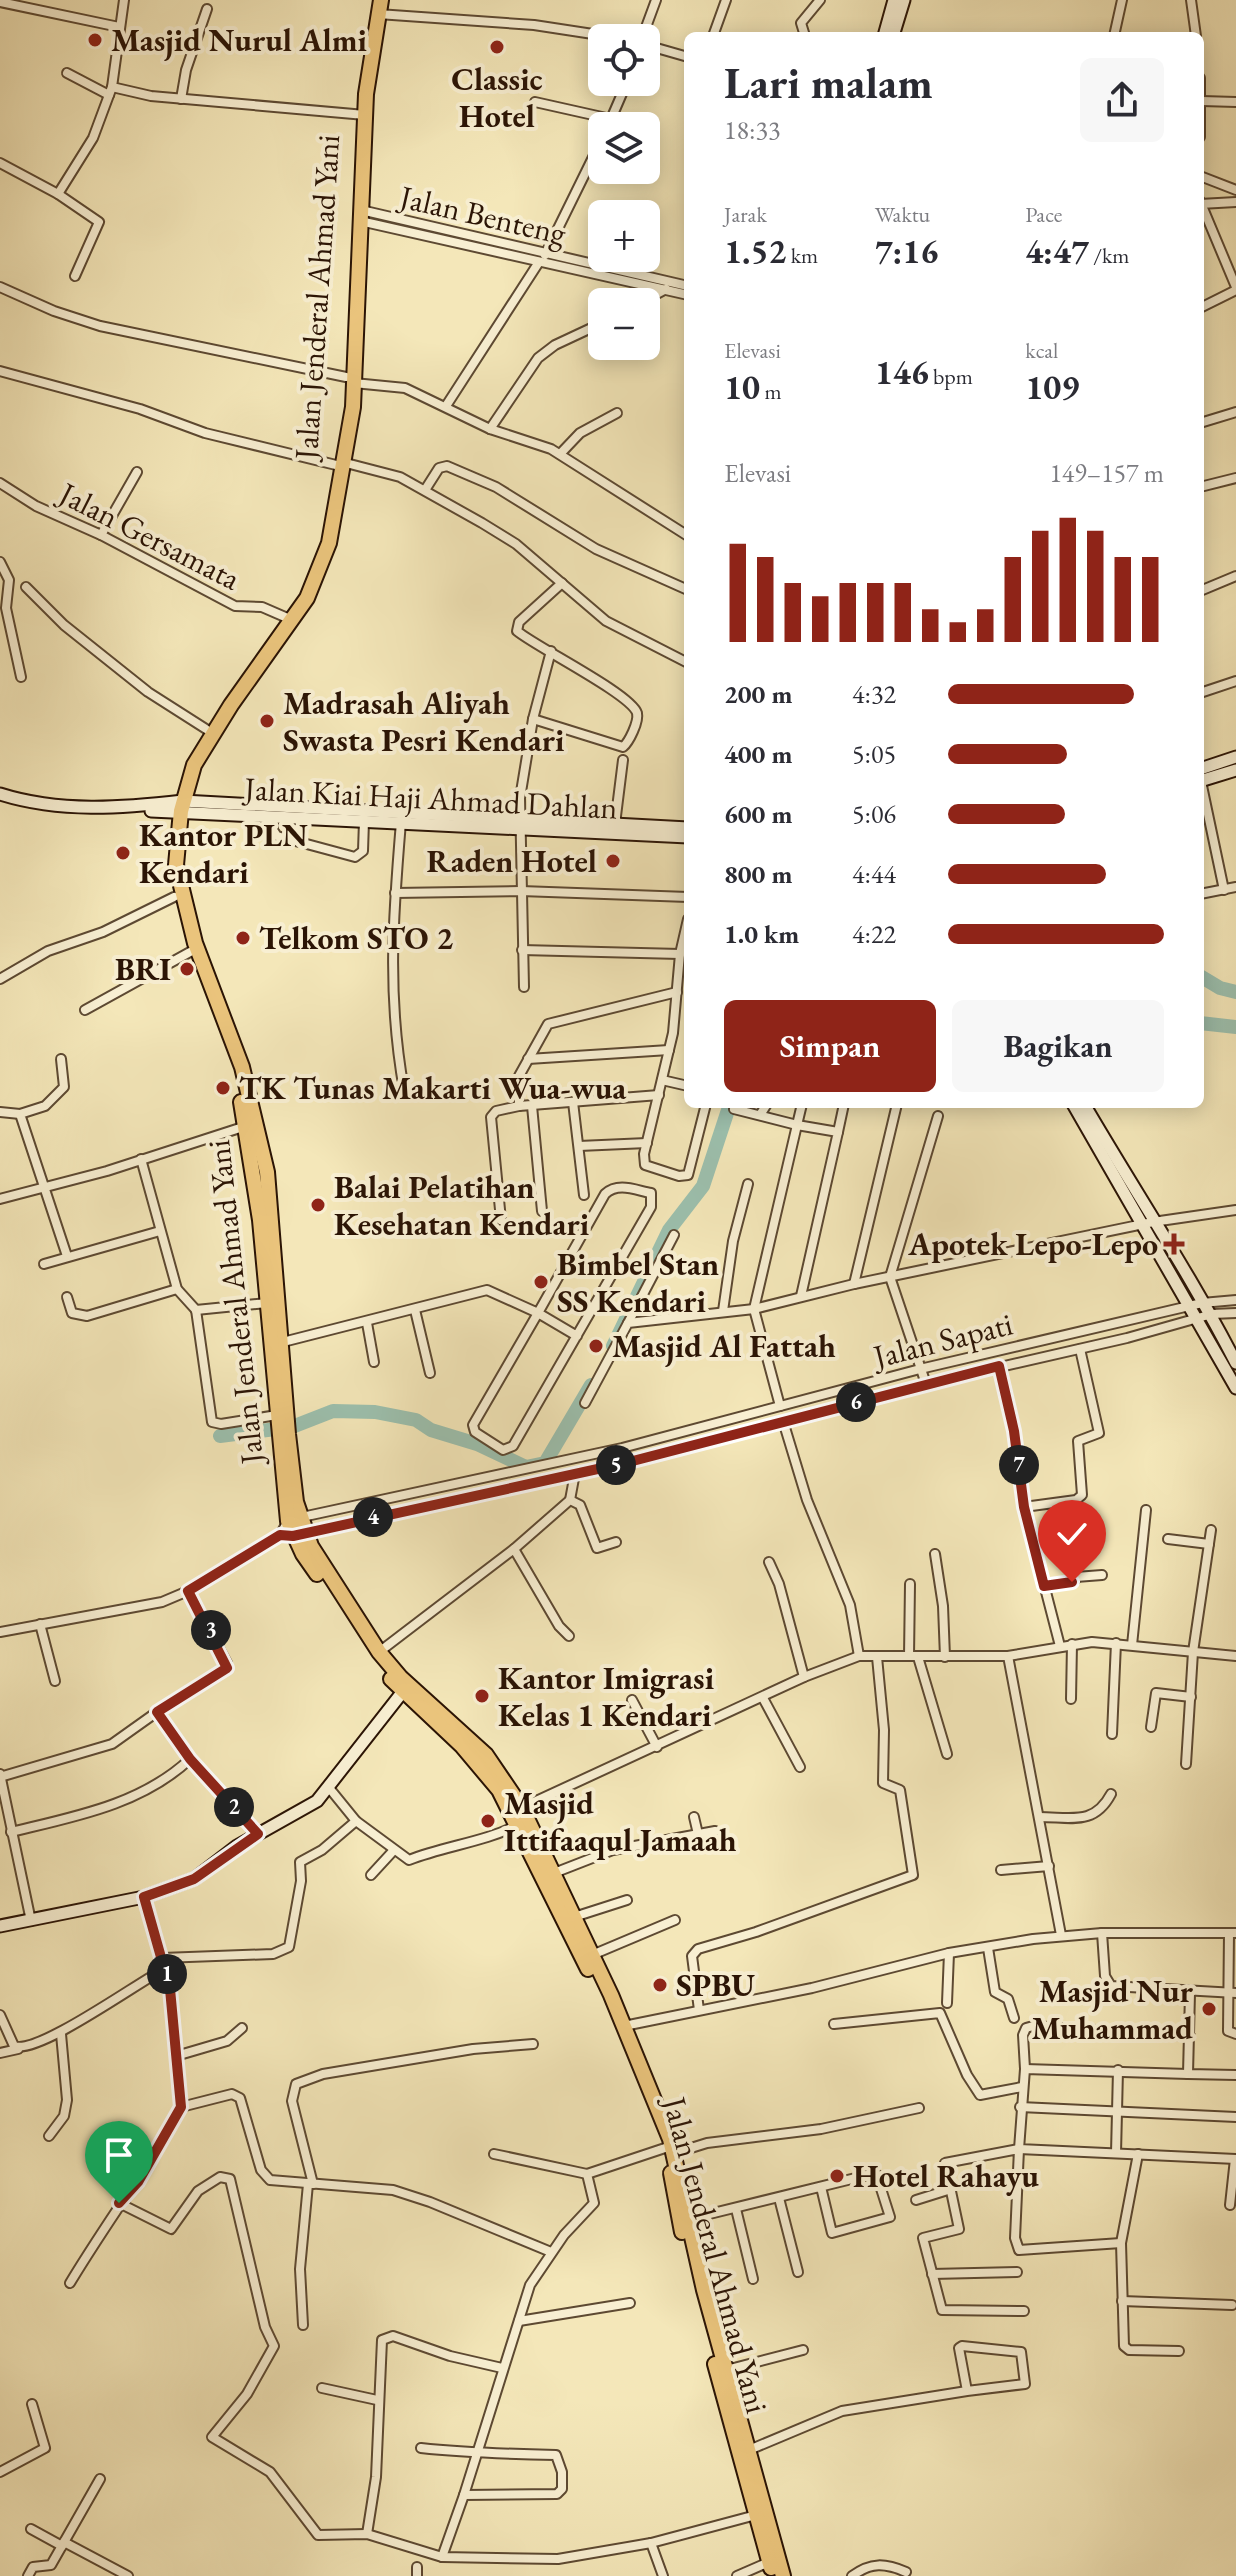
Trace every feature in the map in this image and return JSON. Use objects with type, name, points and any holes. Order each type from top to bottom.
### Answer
[{"type":"highway","name":"Jalan Jenderal Ahmad Yani","points":[[274,1344],[272,1215],[267,1172],[190,952],[174,897],[169,864],[177,806],[201,751],[288,618],[312,568],[341,464],[350,386],[361,114],[377,5]]},
{"type":"highway","name":"Jalan Jenderal Ahmad Yani","points":[[354,266],[360,215],[361,114]]},
{"type":"highway","name":"Jalan Jenderal Ahmad Yani","points":[[288,618],[206,729],[179,780],[176,865],[185,910],[236,1049],[250,1125],[267,1303],[294,1528],[355,1632],[405,1688],[486,1755],[517,1815],[671,2149],[710,2348],[765,2531]]},
{"type":"highway","name":"Jalan Jenderal Ahmad Yani","points":[[294,1528],[405,1688]]},
{"type":"highway","name":"Jalan Jenderal Ahmad Yani","points":[[517,1815],[554,1873],[592,1955],[624,2026],[671,2149],[749,2450],[765,2531]]},
{"type":"highway","points":[[765,2531],[771,2569]]},
{"type":"highway","points":[[765,2531],[783,2576]]},
{"type":"main road","points":[[893,32],[894,0]]},
{"type":"main road","points":[[886,32],[904,0]]},
{"type":"main road","points":[[1204,768],[1236,757]]},
{"type":"main road","points":[[1204,780],[1236,770]]},
{"type":"main road","points":[[0,797],[38,810],[177,806]]},
{"type":"main road","name":"Jalan Kiai Haji Ahmad Dahlan","points":[[177,806],[274,817],[364,821],[684,828]]},
{"type":"main road","name":"Jalan Kiai Haji Ahmad Dahlan","points":[[177,806],[520,824],[684,837]]},
{"type":"main road","points":[[1076,1108],[1148,1224],[1212,1314],[1236,1363]]},
{"type":"main road","points":[[1086,1108],[1189,1306],[1236,1388]]},
{"type":"main road","points":[[0,1926],[144,1897],[194,1879],[258,1834],[301,1812],[330,1789],[405,1688]]},
{"type":"street","points":[[58,194],[93,138],[111,91],[124,0]]},
{"type":"street","points":[[647,24],[656,0]]},
{"type":"street","points":[[714,32],[726,0]]},
{"type":"street","points":[[804,32],[801,23],[820,0]]},
{"type":"street","points":[[1115,32],[1122,0]]},
{"type":"street","points":[[1191,0],[1195,32]]},
{"type":"street","points":[[0,2],[119,27]]},
{"type":"street","points":[[377,5],[588,33]]},
{"type":"street","points":[[181,99],[186,70],[207,9]]},
{"type":"street","points":[[660,49],[684,56]]},
{"type":"street","points":[[67,73],[111,91],[361,114]]},
{"type":"street","points":[[1204,101],[1236,102]]},
{"type":"street","points":[[535,102],[588,117]]},
{"type":"street","points":[[0,163],[58,194],[100,224],[75,276]]},
{"type":"street","points":[[545,255],[588,167]]},
{"type":"street","points":[[1204,178],[1236,190]]},
{"type":"street","points":[[1204,203],[1236,202]]},
{"type":"street","points":[[1204,213],[1236,289],[1204,306]]},
{"type":"street","name":"Jalan Benteng","points":[[360,215],[545,255],[588,268]]},
{"type":"street","name":"Jalan Benteng","points":[[360,215],[539,262],[588,268]]},
{"type":"street","points":[[446,406],[539,262]]},
{"type":"street","name":"Jalan Benteng","points":[[603,272],[684,294]]},
{"type":"street","name":"Jalan Benteng","points":[[610,272],[684,285]]},
{"type":"street","points":[[0,287],[54,311],[100,326],[350,386],[405,388],[490,429],[560,454],[684,533]]},
{"type":"street","points":[[660,293],[667,289]]},
{"type":"street","points":[[490,429],[538,358],[555,345],[588,330]]},
{"type":"street","points":[[0,371],[125,405],[205,433],[400,477],[516,544],[619,630],[684,661]]},
{"type":"street","points":[[1204,422],[1236,412]]},
{"type":"street","points":[[560,454],[580,433],[617,413]]},
{"type":"street","points":[[425,490],[439,468],[451,467],[496,487],[596,549],[684,588]]},
{"type":"street","points":[[101,535],[137,472]]},
{"type":"street","points":[[1204,486],[1236,478]]},
{"type":"street","name":"Jalan Gersamata","points":[[0,483],[42,509],[101,535],[235,606],[262,607],[288,618]]},
{"type":"street","points":[[0,562],[9,580],[6,608],[21,677]]},
{"type":"street","points":[[1204,589],[1236,576]]},
{"type":"street","points":[[533,719],[625,747],[636,717],[634,709],[551,651],[519,633],[516,626],[562,583]]},
{"type":"street","points":[[26,587],[64,625],[148,692],[206,729]]},
{"type":"street","points":[[524,987],[520,824],[522,781],[533,719],[551,651]]},
{"type":"street","points":[[1204,692],[1236,681]]},
{"type":"street","points":[[615,824],[623,760]]},
{"type":"street","points":[[1204,799],[1224,890]]},
{"type":"street","points":[[274,817],[273,830],[277,836],[355,857],[363,851],[364,821]]},
{"type":"street","points":[[401,822],[391,999],[404,1090]]},
{"type":"street","points":[[1204,893],[1236,887]]},
{"type":"street","points":[[395,893],[521,891],[684,897]]},
{"type":"street","points":[[0,979],[48,951],[103,932],[174,897]]},
{"type":"street","points":[[684,938],[680,954],[682,989],[647,1143],[645,1165],[679,1176],[688,1175],[705,1108]]},
{"type":"street","points":[[522,950],[680,954]]},
{"type":"street","points":[[85,1010],[190,952]]},
{"type":"street","points":[[519,1106],[519,1076],[548,1024],[682,989]]},
{"type":"street","points":[[528,1059],[669,1050]]},
{"type":"street","points":[[0,1112],[20,1114],[45,1106],[64,1087],[61,1059]]},
{"type":"street","points":[[662,1080],[684,1085]]},
{"type":"street","points":[[501,1220],[491,1117],[496,1111],[519,1106],[659,1095]]},
{"type":"street","points":[[573,1102],[584,1195]]},
{"type":"street","points":[[532,1106],[542,1211]]},
{"type":"street","points":[[760,1115],[764,1108]]},
{"type":"street","points":[[780,1406],[754,1309],[801,1108]]},
{"type":"street","points":[[801,1296],[843,1108]]},
{"type":"street","points":[[854,1284],[896,1108]]},
{"type":"street","points":[[734,1109],[838,1132]]},
{"type":"street","points":[[20,1114],[67,1256]]},
{"type":"street","points":[[926,1384],[890,1277],[938,1116]]},
{"type":"street","points":[[0,1199],[250,1125]]},
{"type":"street","points":[[579,1146],[647,1143]]},
{"type":"street","points":[[141,1159],[177,1289],[196,1310],[212,1422],[282,1427]]},
{"type":"street","points":[[723,1311],[731,1254],[748,1184]]},
{"type":"street","points":[[616,1188],[651,1193],[651,1207],[577,1336],[513,1446],[503,1450],[475,1432],[473,1425],[605,1194],[616,1188]]},
{"type":"street","points":[[628,1323],[754,1309],[854,1284],[1148,1224],[1236,1210]]},
{"type":"street","points":[[44,1264],[160,1231]]},
{"type":"street","points":[[585,1403],[674,1235]]},
{"type":"street","points":[[67,1297],[72,1313],[87,1316],[177,1289]]},
{"type":"street","points":[[274,1344],[367,1323],[487,1290],[538,1313],[577,1336]]},
{"type":"street","name":"Jalan Sapati","points":[[294,1528],[622,1448],[920,1369],[1202,1303],[1236,1300]]},
{"type":"street","points":[[196,1310],[267,1303]]},
{"type":"street","points":[[415,1310],[430,1373]]},
{"type":"street","name":"Jalan Sapati","points":[[294,1528],[625,1463],[999,1366],[1080,1349],[1212,1314],[1236,1313]]},
{"type":"street","points":[[367,1323],[374,1362]]},
{"type":"street","points":[[1024,1507],[1076,1500],[1082,1495],[1078,1441],[1099,1433],[1080,1349]]},
{"type":"street","points":[[999,1366],[1014,1431],[1024,1507],[1060,1646]]},
{"type":"street","points":[[783,1421],[807,1500],[850,1605],[859,1656]]},
{"type":"street","points":[[622,1448],[625,1463]]},
{"type":"street","points":[[379,1652],[514,1549],[570,1500],[575,1473]]},
{"type":"street","points":[[570,1500],[580,1505],[597,1548],[616,1542]]},
{"type":"street","points":[[1132,1645],[1146,1510]]},
{"type":"street","points":[[0,1632],[153,1605],[188,1591],[294,1528]]},
{"type":"street","points":[[1186,1764],[1193,1652],[1211,1530]]},
{"type":"street","points":[[1044,1586],[1072,1582],[1076,1577],[1071,1533]]},
{"type":"street","points":[[1168,1539],[1209,1544]]},
{"type":"street","points":[[514,1549],[559,1626],[569,1636]]},
{"type":"street","points":[[935,1554],[943,1606],[945,1657]]},
{"type":"street","points":[[769,1562],[779,1584],[804,1677]]},
{"type":"street","points":[[1076,1577],[1102,1575]]},
{"type":"street","points":[[910,1584],[913,1656],[947,1754]]},
{"type":"street","points":[[31,1921],[0,1776],[112,1744],[227,1668],[188,1591]]},
{"type":"street","points":[[40,1624],[55,1681]]},
{"type":"street","points":[[1112,1734],[1116,1643]]},
{"type":"street","points":[[330,1789],[356,1821],[409,1860],[460,1842],[489,1837],[517,1815],[804,1677],[859,1656],[1008,1656],[1072,1644],[1116,1643],[1236,1656]]},
{"type":"street","points":[[1071,1699],[1072,1644]]},
{"type":"street","points":[[1008,1656],[1061,1935]]},
{"type":"street","points":[[699,2010],[692,1956],[698,1949],[756,1932],[913,1875],[900,1790],[883,1783],[884,1730],[877,1657]]},
{"type":"street","points":[[1151,1727],[1156,1693],[1191,1697]]},
{"type":"street","points":[[763,1698],[800,1767]]},
{"type":"street","points":[[632,1700],[657,1747]]},
{"type":"street","points":[[157,1712],[190,1759],[258,1834]]},
{"type":"street","points":[[11,1832],[127,1799],[155,1786],[190,1759]]},
{"type":"street","points":[[1039,1817],[1094,1815],[1103,1810],[1111,1794]]},
{"type":"street","points":[[694,1817],[698,1834]]},
{"type":"street","points":[[162,1958],[273,1954],[289,1947],[301,1881],[300,1862],[322,1850],[356,1821]]},
{"type":"street","points":[[554,1873],[613,1850],[715,1831]]},
{"type":"street","points":[[371,1875],[394,1850]]},
{"type":"street","points":[[1001,1870],[1049,1866]]},
{"type":"street","points":[[70,2283],[119,2203],[138,2182],[181,2107],[166,1968],[144,1897]]},
{"type":"street","points":[[574,1917],[627,1900]]},
{"type":"street","points":[[592,1955],[675,1920]]},
{"type":"street","points":[[1102,1933],[1105,1976],[1111,1986],[1190,1993],[1232,1993]]},
{"type":"street","points":[[624,2026],[812,1988],[949,1953],[1061,1935],[1232,1933],[1232,1993],[1228,2031],[1234,2034]]},
{"type":"street","points":[[988,1948],[995,1992],[1008,1999],[1014,2018]]},
{"type":"street","points":[[947,2003],[949,1953]]},
{"type":"street","points":[[0,2053],[61,2034],[115,1996],[166,1968]]},
{"type":"street","points":[[1188,2074],[1190,1993]]},
{"type":"street","points":[[834,2024],[940,2013],[967,2075],[980,2095],[1022,2087]]},
{"type":"street","points":[[0,2015],[18,2049]]},
{"type":"street","points":[[1121,2243],[1019,2250],[1015,2238],[1020,2107],[1025,2069],[1023,2035],[1026,2028],[1033,2026],[1190,2036]]},
{"type":"street","points":[[176,2056],[227,2041],[242,2028]]},
{"type":"street","points":[[49,2136],[64,2116],[67,2100],[61,2034]]},
{"type":"street","points":[[303,2325],[300,2269],[310,2184],[292,2101],[296,2084],[336,2072],[473,2049],[533,2044]]},
{"type":"street","points":[[1025,2069],[1236,2075]]},
{"type":"street","points":[[1116,2153],[1118,2070]]},
{"type":"street","points":[[181,2107],[236,2095],[242,2104],[263,2174],[270,2180],[393,2190],[551,2252]]},
{"type":"street","points":[[1020,2107],[1236,2117]]},
{"type":"street","points":[[494,2154],[587,2174],[671,2149],[821,2129],[919,2108]]},
{"type":"street","points":[[1024,2311],[942,2310],[923,2238],[959,2229],[945,2163],[1019,2149],[1235,2159],[1230,2205]]},
{"type":"street","points":[[1138,2154],[1121,2243],[1126,2349],[1179,2351]]},
{"type":"street","points":[[689,2219],[876,2173],[890,2217],[832,2233],[821,2187]]},
{"type":"street","points":[[442,2557],[530,2285],[551,2252],[594,2203],[587,2174]]},
{"type":"street","points":[[119,2203],[171,2229],[203,2187],[220,2177],[230,2179],[265,2327],[274,2346],[247,2394],[212,2437],[270,2472],[318,2535],[367,2534],[442,2557],[558,2559],[651,2543],[765,2531]]},
{"type":"street","points":[[916,2200],[951,2189]]},
{"type":"street","points":[[779,2198],[798,2272]]},
{"type":"street","points":[[736,2209],[753,2279]]},
{"type":"street","points":[[932,2274],[1017,2272]]},
{"type":"street","points":[[1122,2301],[1232,2305]]},
{"type":"street","points":[[519,2321],[630,2303]]},
{"type":"street","points":[[367,2534],[376,2477],[380,2346],[389,2335],[502,2368]]},
{"type":"street","points":[[749,2450],[842,2411],[1025,2384],[1021,2352],[960,2348],[967,2391]]},
{"type":"street","points":[[726,2370],[803,2350]]},
{"type":"street","points":[[322,2388],[377,2400]]},
{"type":"street","points":[[0,2472],[45,2448],[32,2404]]},
{"type":"street","points":[[421,2448],[448,2448],[477,2456],[556,2455],[562,2472],[562,2489],[557,2494],[464,2495]]},
{"type":"street","points":[[28,2576],[33,2567],[51,2565],[100,2479]]},
{"type":"street","points":[[31,2529],[128,2576]]},
{"type":"street","points":[[651,2543],[663,2576]]},
{"type":"street","points":[[852,2576],[874,2564],[890,2565],[906,2572]]},
{"type":"street","points":[[737,2576],[771,2569]]},
{"type":"waterway","points":[[1204,978],[1220,988],[1236,992]]},
{"type":"waterway","points":[[1204,1023],[1236,1027]]},
{"type":"waterway","points":[[613,1346],[669,1230],[703,1186],[729,1108]]},
{"type":"waterway","points":[[220,1436],[292,1427],[333,1411],[375,1412],[416,1420],[431,1430],[477,1444],[526,1467],[545,1463],[591,1385]]},
{"type":"place","name":"Masjid Nurul Almi","points":[[95,40]]},
{"type":"place","name":"Classic Hotel","points":[[497,47]]},
{"type":"place","name":"Madrasah Aliyah Swasta Pesri Kendari","points":[[267,721]]},
{"type":"place","name":"Kantor PLN Kendari","points":[[123,853]]},
{"type":"place","name":"Raden Hotel","points":[[613,861]]},
{"type":"place","name":"Telkom STO 2","points":[[243,938]]},
{"type":"place","name":"BRI","points":[[187,969]]},
{"type":"place","name":"TK Tunas Makarti Wua-wua","points":[[223,1088]]},
{"type":"place","name":"Balai Pelatihan Kesehatan Kendari","points":[[318,1205]]},
{"type":"place","name":"Apotek Lepo-Lepo","points":[[1174,1244]]},
{"type":"place","name":"Bimbel Stan SS Kendari","points":[[541,1282]]},
{"type":"place","name":"Masjid Al Fattah","points":[[596,1346]]},
{"type":"place","name":"Kantor Imigrasi Kelas 1 Kendari","points":[[482,1696]]},
{"type":"place","name":"Masjid Ittifaaqul Jamaah","points":[[488,1821]]},
{"type":"place","name":"SPBU","points":[[660,1985]]},
{"type":"place","name":"Masjid Nur Muhammad","points":[[1209,2009]]},
{"type":"place","name":"Hotel Rahayu","points":[[837,2176]]},
{"type":"route","points":[[119,2203],[138,2182],[181,2107],[170,1989],[144,1897],[194,1879],[258,1834],[190,1759],[157,1712],[227,1668],[217,1642],[188,1591],[280,1535],[293,1536],[625,1463],[999,1366],[1014,1431],[1024,1507],[1044,1586],[1072,1582]]}]
